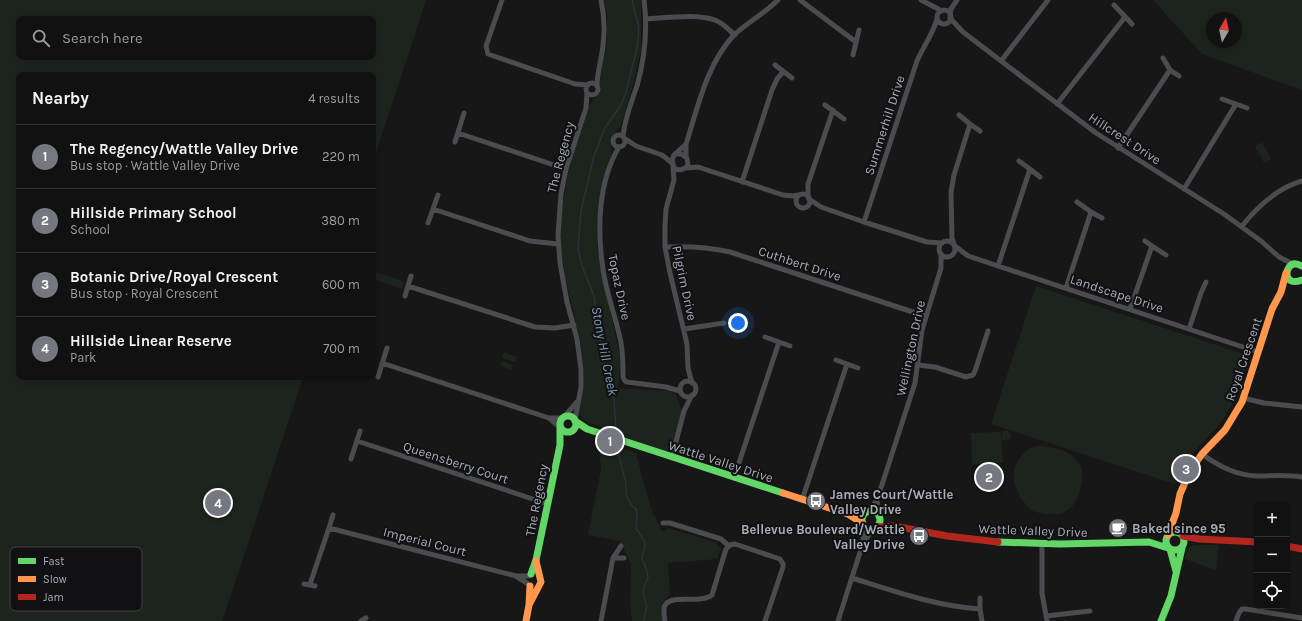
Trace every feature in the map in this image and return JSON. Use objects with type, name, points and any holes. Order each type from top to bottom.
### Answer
[{"type":"street","points":[[502,0],[486,46],[488,54],[575,84],[591,95],[594,95],[598,90],[597,73],[602,54],[604,37],[601,0]]},
{"type":"street","points":[[636,146],[620,147],[613,144],[612,140],[624,122],[642,68],[646,36],[644,0]]},
{"type":"street","points":[[684,169],[688,165],[686,144],[710,69],[725,46],[735,35],[768,10],[778,0]]},
{"type":"street","points":[[800,0],[856,42]]},
{"type":"street","points":[[937,18],[938,13],[957,0]]},
{"type":"street","points":[[922,1],[937,18],[939,23],[944,24],[950,17],[951,10],[957,0]]},
{"type":"street","points":[[1001,61],[1048,0]]},
{"type":"street","points":[[922,1],[948,12],[950,17]]},
{"type":"street","points":[[1114,5],[1132,24]]},
{"type":"street","name":"Hillcrest Drive","points":[[950,17],[963,32],[1057,104],[1118,148],[1184,188],[1242,226],[1279,257],[1299,264]]},
{"type":"street","points":[[1057,104],[1124,17]]},
{"type":"street","points":[[646,19],[705,18],[718,22],[735,35]]},
{"type":"street","name":"Summerhill Drive","points":[[929,38],[937,18]]},
{"type":"street","name":"Hillcrest Drive","points":[[944,24],[963,32]]},
{"type":"street","name":"Summerhill Drive","points":[[864,222],[922,48],[929,38],[944,24]]},
{"type":"street","points":[[852,55],[860,30]]},
{"type":"street","points":[[1163,58],[1170,70],[1179,76]]},
{"type":"street","points":[[775,65],[792,78]]},
{"type":"street","points":[[1118,148],[1170,70]]},
{"type":"street","points":[[742,182],[772,90],[777,79],[783,72]]},
{"type":"street","points":[[586,92],[589,84],[597,73]]},
{"type":"street","points":[[575,84],[594,83],[597,86]]},
{"type":"street","name":"The Regency","points":[[586,92],[586,108]]},
{"type":"street","name":"The Regency","points":[[575,421],[580,387],[580,353],[563,281],[558,244],[561,194],[566,169],[586,108],[594,95]]},
{"type":"street","points":[[1222,99],[1247,108]]},
{"type":"street","points":[[1184,188],[1236,104]]},
{"type":"street","points":[[825,105],[844,119]]},
{"type":"street","points":[[796,204],[796,200],[808,184],[833,110]]},
{"type":"street","points":[[455,142],[464,113]]},
{"type":"street","points":[[959,115],[980,131]]},
{"type":"street","points":[[620,147],[625,142],[624,122]]},
{"type":"street","points":[[927,242],[945,257],[954,253],[951,192],[954,174],[970,124]]},
{"type":"street","points":[[458,133],[566,169]]},
{"type":"street","points":[[615,135],[620,134],[636,146],[662,155],[682,154],[698,167],[742,182],[783,195],[800,195],[809,198],[821,207],[864,222],[927,242],[949,241],[954,245]]},
{"type":"street","name":"Topaz Drive","points":[[613,144],[614,156]]},
{"type":"street","points":[[672,164],[672,160],[675,155],[686,144]]},
{"type":"street","name":"Topaz Drive","points":[[620,147],[614,156],[604,190],[601,206],[600,247],[603,270],[620,339],[623,358],[623,377],[627,382],[666,387],[682,393]]},
{"type":"street","points":[[662,155],[678,170],[698,167]]},
{"type":"street","points":[[1020,161],[1040,177]]},
{"type":"street","name":"Pilgrim Drive","points":[[672,164],[674,180],[666,209],[665,247],[687,344],[688,368],[692,383]]},
{"type":"street","name":"Pilgrim Drive","points":[[674,180],[684,169]]},
{"type":"street","points":[[998,266],[1030,170]]},
{"type":"street","points":[[1242,226],[1263,202],[1275,193],[1294,183],[1302,181]]},
{"type":"street","points":[[806,207],[810,202],[808,184]]},
{"type":"street","points":[[428,223],[438,195]]},
{"type":"street","points":[[783,195],[799,207],[821,207]]},
{"type":"street","points":[[1077,202],[1102,218]]},
{"type":"street","points":[[433,209],[530,241],[558,244]]},
{"type":"street","points":[[1066,288],[1091,212]]},
{"type":"street","points":[[940,253],[939,247],[949,237],[952,230]]},
{"type":"street","points":[[1145,241],[1166,255]]},
{"type":"street","name":"Landscape Drive","points":[[954,245],[968,256]]},
{"type":"street","name":"Cuthbert Drive","points":[[665,247],[695,246],[730,252],[926,316]]},
{"type":"street","points":[[1130,309],[1152,246]]},
{"type":"street","name":"Wellington Drive","points":[[940,253],[941,268]]},
{"type":"street","name":"Landscape Drive","points":[[950,256],[968,256],[1258,352]]},
{"type":"street","name":"Wellington Drive","points":[[867,512],[877,500],[913,392],[918,365],[920,342],[926,316],[941,268],[950,256]]},
{"type":"street","name":"Hillcrest Drive","points":[[1279,257],[1286,272]]},
{"type":"street","points":[[1298,281],[1288,278],[1286,272],[1290,265],[1299,264]]},
{"type":"street","name":"Royal Crescent","points":[[1167,535],[1176,513],[1180,494],[1186,479],[1202,454],[1226,430],[1237,412],[1272,309],[1281,292],[1286,272]]},
{"type":"street","points":[[405,296],[411,276]]},
{"type":"street","name":"Royal Crescent","points":[[1281,292],[1298,281]]},
{"type":"street","points":[[1189,329],[1206,282]]},
{"type":"street","points":[[408,286],[534,327],[555,328],[574,326]]},
{"type":"street","points":[[684,329],[724,323]]},
{"type":"street","points":[[918,365],[935,367],[966,377],[970,376],[975,371],[988,332]]},
{"type":"street","points":[[765,337],[790,346]]},
{"type":"street","points":[[734,478],[779,342]]},
{"type":"street","points":[[378,377],[387,348]]},
{"type":"street","points":[[836,360],[858,368]]},
{"type":"street","points":[[382,363],[549,418],[566,432],[572,432],[576,426],[575,421],[569,416],[549,418]]},
{"type":"street","points":[[802,500],[846,364]]},
{"type":"street","name":"Pilgrim Drive","points":[[683,383],[688,368]]},
{"type":"street","points":[[672,457],[684,411],[695,388],[692,383],[683,383],[682,393],[684,411]]},
{"type":"street","name":"Topaz Drive","points":[[666,387],[683,383]]},
{"type":"street","points":[[682,393],[688,396],[692,394]]},
{"type":"street","points":[[1243,398],[1264,403],[1302,407]]},
{"type":"street","name":"The Regency","points":[[563,417],[577,401]]},
{"type":"street","points":[[560,427],[559,422],[563,417]]},
{"type":"street","name":"Wattle Valley Drive","points":[[575,421],[587,429],[848,514],[863,524]]},
{"type":"street","name":"The Regency","points":[[526,621],[529,605],[529,580],[536,560],[560,445],[560,427]]},
{"type":"street","name":"Wattle Valley Drive","points":[[572,432],[587,429]]},
{"type":"street","points":[[351,459],[360,431]]},
{"type":"street","name":"The Regency","points":[[560,445],[572,432]]},
{"type":"street","name":"Queensberry Court","points":[[357,441],[548,504]]},
{"type":"street","points":[[1202,454],[1224,469],[1244,475],[1281,475],[1302,477]]},
{"type":"street","name":"Wellington Drive","points":[[877,500],[879,516]]},
{"type":"street","points":[[838,621],[863,543],[862,517],[867,512],[875,512],[879,516],[879,523],[863,543]]},
{"type":"street","name":"Wattle Valley Drive","points":[[848,514],[867,512]]},
{"type":"street","name":"Royal Crescent","points":[[1176,513],[1177,522],[1182,535]]},
{"type":"street","points":[[304,584],[313,585],[333,515]]},
{"type":"street","name":"Wattle Valley Drive","points":[[879,516],[894,526]]},
{"type":"street","points":[[663,523],[670,523],[721,540],[729,546],[737,545],[780,559],[783,567],[766,621]]},
{"type":"street","points":[[863,524],[868,529],[875,528]]},
{"type":"street","name":"Wattle Valley Drive","points":[[875,528],[894,526],[996,542],[1042,544],[1149,542],[1169,548]]},
{"type":"street","name":"Imperial Court","points":[[329,528],[529,580]]},
{"type":"street","points":[[1176,571],[1166,542],[1167,535],[1170,533],[1176,532],[1199,539],[1254,542]]},
{"type":"street","name":"Wattle Valley Drive","points":[[1149,542],[1167,535]]},
{"type":"street","points":[[1161,621],[1171,596],[1184,541],[1182,535]]},
{"type":"street","points":[[1169,548],[1176,550],[1199,539]]},
{"type":"street","points":[[1042,544],[1042,586],[1046,618],[1090,610]]},
{"type":"street","points":[[601,621],[613,558],[620,546]]},
{"type":"street","points":[[665,621],[664,607],[668,602],[674,600],[705,599],[712,595],[729,546]]},
{"type":"street","points":[[1290,547],[1302,549]]},
{"type":"street","points":[[613,558],[624,558]]},
{"type":"street","name":"The Regency","points":[[529,605],[541,580],[536,560]]},
{"type":"street","points":[[538,586],[534,588],[529,580],[536,574],[540,576]]},
{"type":"street","points":[[852,578],[918,599],[980,609]]},
{"type":"street","points":[[980,598],[982,621]]},
{"type":"street","points":[[1236,621],[1242,609],[1302,618]]},
{"type":"street","points":[[361,621],[366,618]]},
{"type":"shaded area","points":[[0,0],[426,0],[376,153],[376,72],[16,72],[16,380],[302,380],[222,621],[0,621]]},
{"type":"shaded area","points":[[604,0],[641,0],[641,48],[635,78],[621,125],[610,140],[612,153],[601,191],[597,226],[599,260],[619,352],[620,366],[618,388],[669,391],[675,393],[682,410],[673,447],[670,451],[664,453],[615,436],[599,426],[585,421],[578,413],[582,394],[584,370],[580,339],[562,258],[560,234],[561,215],[569,169],[582,127],[590,104],[599,94],[600,90],[599,77],[606,50],[607,37],[607,15]]},
{"type":"shaded area","points":[[1153,0],[1302,0],[1302,90],[1202,54]]},
{"type":"shaded area","points":[[1262,142],[1271,159],[1264,163],[1255,146]]},
{"type":"shaded area","points":[[376,272],[405,282],[402,289],[376,280]]},
{"type":"shaded area","points":[[1036,286],[1247,355],[1248,358],[1235,396],[1228,411],[1218,427],[1199,446],[1190,458],[1175,484],[991,424]]},
{"type":"shaded area","points":[[504,352],[517,357],[515,362],[502,358]]},
{"type":"shaded area","points":[[502,361],[513,365],[511,370],[500,366]]},
{"type":"shaded area","points":[[1002,431],[1008,431],[1011,433],[1011,439],[1002,440]]},
{"type":"shaded area","points":[[1001,432],[1003,463],[972,464],[971,433]]},
{"type":"shaded area","points":[[598,440],[636,453],[651,508],[661,530],[664,531],[669,528],[718,543],[717,546],[721,548],[717,559],[668,563],[670,594],[662,604],[662,621],[632,621],[630,604],[631,564],[620,541],[588,535],[601,469]]},
{"type":"shaded area","points":[[1036,446],[1062,450],[1069,454],[1080,464],[1082,471],[1082,480],[1077,499],[1071,508],[1061,514],[1043,514],[1031,510],[1021,498],[1016,488],[1014,473],[1018,460],[1027,450]]},
{"type":"shaded area","points":[[1194,545],[1219,545],[1216,570],[1185,559],[1186,549]]},
{"type":"waterway","name":"Stony Hill Creek","points":[[616,429],[613,388],[602,354],[594,296],[582,266],[578,249],[581,211],[594,156],[605,128],[621,105],[626,92],[637,48],[639,28],[632,0]]},
{"type":"waterway","name":"Stony Hill Creek","points":[[617,448],[626,483],[626,495],[631,505],[636,509],[636,528],[644,540],[645,545],[642,558],[648,577],[643,593],[647,607],[643,621]]},
{"type":"traffic: fast","points":[[1302,266],[1292,264],[1289,267],[1287,274],[1291,281],[1295,282],[1302,280]]},
{"type":"traffic: fast","points":[[565,416],[571,416],[576,421],[576,424],[574,430],[571,432],[565,432],[560,427],[560,421],[565,416]]},
{"type":"traffic: fast","points":[[575,421],[587,429],[783,493]]},
{"type":"traffic: fast","points":[[531,574],[536,560],[560,445],[560,428]]},
{"type":"traffic: fast","points":[[871,511],[877,514],[880,520],[877,526],[871,529],[865,526],[862,520],[865,514],[871,511]]},
{"type":"traffic: fast","points":[[1171,532],[1179,532],[1184,537],[1184,541],[1182,548],[1179,550],[1171,550],[1166,545],[1166,537],[1171,532]]},
{"type":"traffic: fast","points":[[998,542],[1060,544],[1149,542],[1168,548]]},
{"type":"traffic: fast","points":[[1161,621],[1171,596],[1182,548]]},
{"type":"traffic: fast","points":[[1170,549],[1176,571]]},
{"type":"traffic: slow","points":[[1168,535],[1176,513],[1180,494],[1190,471],[1202,454],[1225,430],[1242,402],[1272,309],[1281,292],[1286,273]]},
{"type":"traffic: slow","points":[[783,493],[848,514],[862,523]]},
{"type":"traffic: slow","points":[[529,605],[541,582],[536,561]]},
{"type":"traffic: slow","points":[[526,621],[530,586]]},
{"type":"traffic: jam","points":[[876,527],[894,526],[947,536],[998,542]]},
{"type":"traffic: jam","points":[[1183,536],[1199,539],[1254,542]]},
{"type":"traffic: jam","points":[[1290,547],[1302,549]]},
{"type":"place","name":"The Regency/Wattle Valley Drive","points":[[610,441]]},
{"type":"place","name":"Botanic Drive/Royal Crescent","points":[[1186,469]]},
{"type":"place","name":"Hillside Primary School","points":[[989,477]]},
{"type":"place","name":"James Court/Wattle Valley Drive","points":[[816,501]]},
{"type":"place","name":"Hillside Linear Reserve","points":[[218,503]]},
{"type":"place","name":"Baked since 95","points":[[1118,528]]},
{"type":"place","name":"Bellevue Boulevard/Wattle Valley Drive","points":[[919,536]]}]
